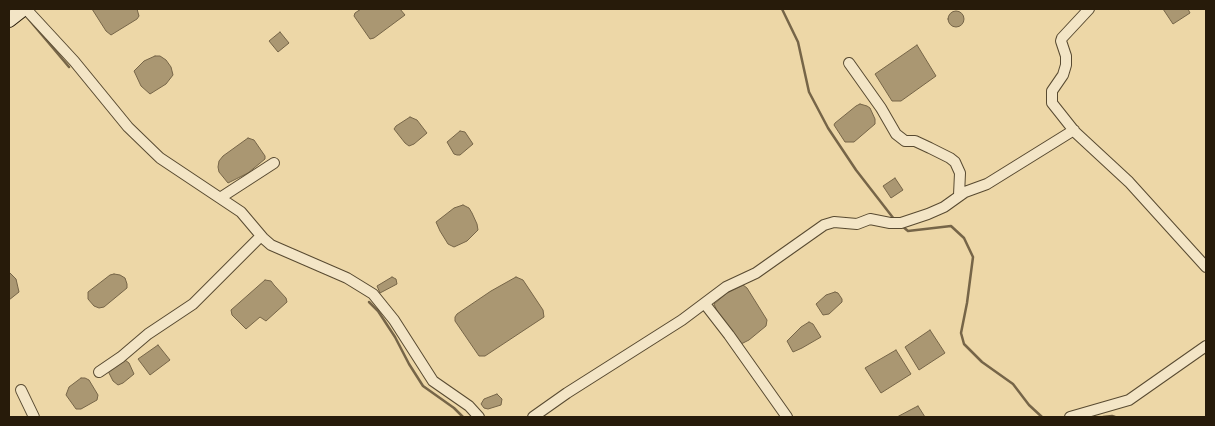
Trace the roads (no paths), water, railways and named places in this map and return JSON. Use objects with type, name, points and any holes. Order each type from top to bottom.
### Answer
[{"type":"street","points":[[1089,9],[1062,38],[1066,66],[1063,75],[1052,91],[1052,103],[1074,130],[1129,182],[1206,267]]},
{"type":"street","points":[[19,12],[74,61],[128,127],[160,158],[241,212],[271,245],[347,278],[373,294],[394,320],[433,381],[469,406],[478,417]]},
{"type":"street","points":[[848,64],[881,108],[896,134],[905,141],[915,142],[930,148],[955,162],[960,173],[959,195]]},
{"type":"street","points":[[533,417],[705,304],[726,287],[756,273],[824,225],[834,222],[857,224],[870,219],[901,223],[944,207],[959,195],[987,184],[1074,130]]},
{"type":"street","points":[[220,198],[274,163]]},
{"type":"street","points":[[99,372],[121,357],[148,334],[193,304],[262,236]]},
{"type":"street","points":[[705,304],[787,417]]},
{"type":"street","points":[[1070,417],[1129,400],[1206,346]]},
{"type":"street","points":[[21,390],[34,417]]},
{"type":"waterway","points":[[782,9],[798,42],[809,92],[828,128],[856,170],[894,219]]},
{"type":"waterway","points":[[26,16],[69,67]]},
{"type":"waterway","points":[[902,226],[908,231],[951,226],[964,238],[973,257],[961,333],[964,344],[982,362],[1013,384],[1029,405],[1042,417]]},
{"type":"waterway","points":[[369,302],[378,311],[395,337],[423,386],[454,408],[463,417]]},
{"type":"waterway","points":[[1103,417],[1115,417]]}]
